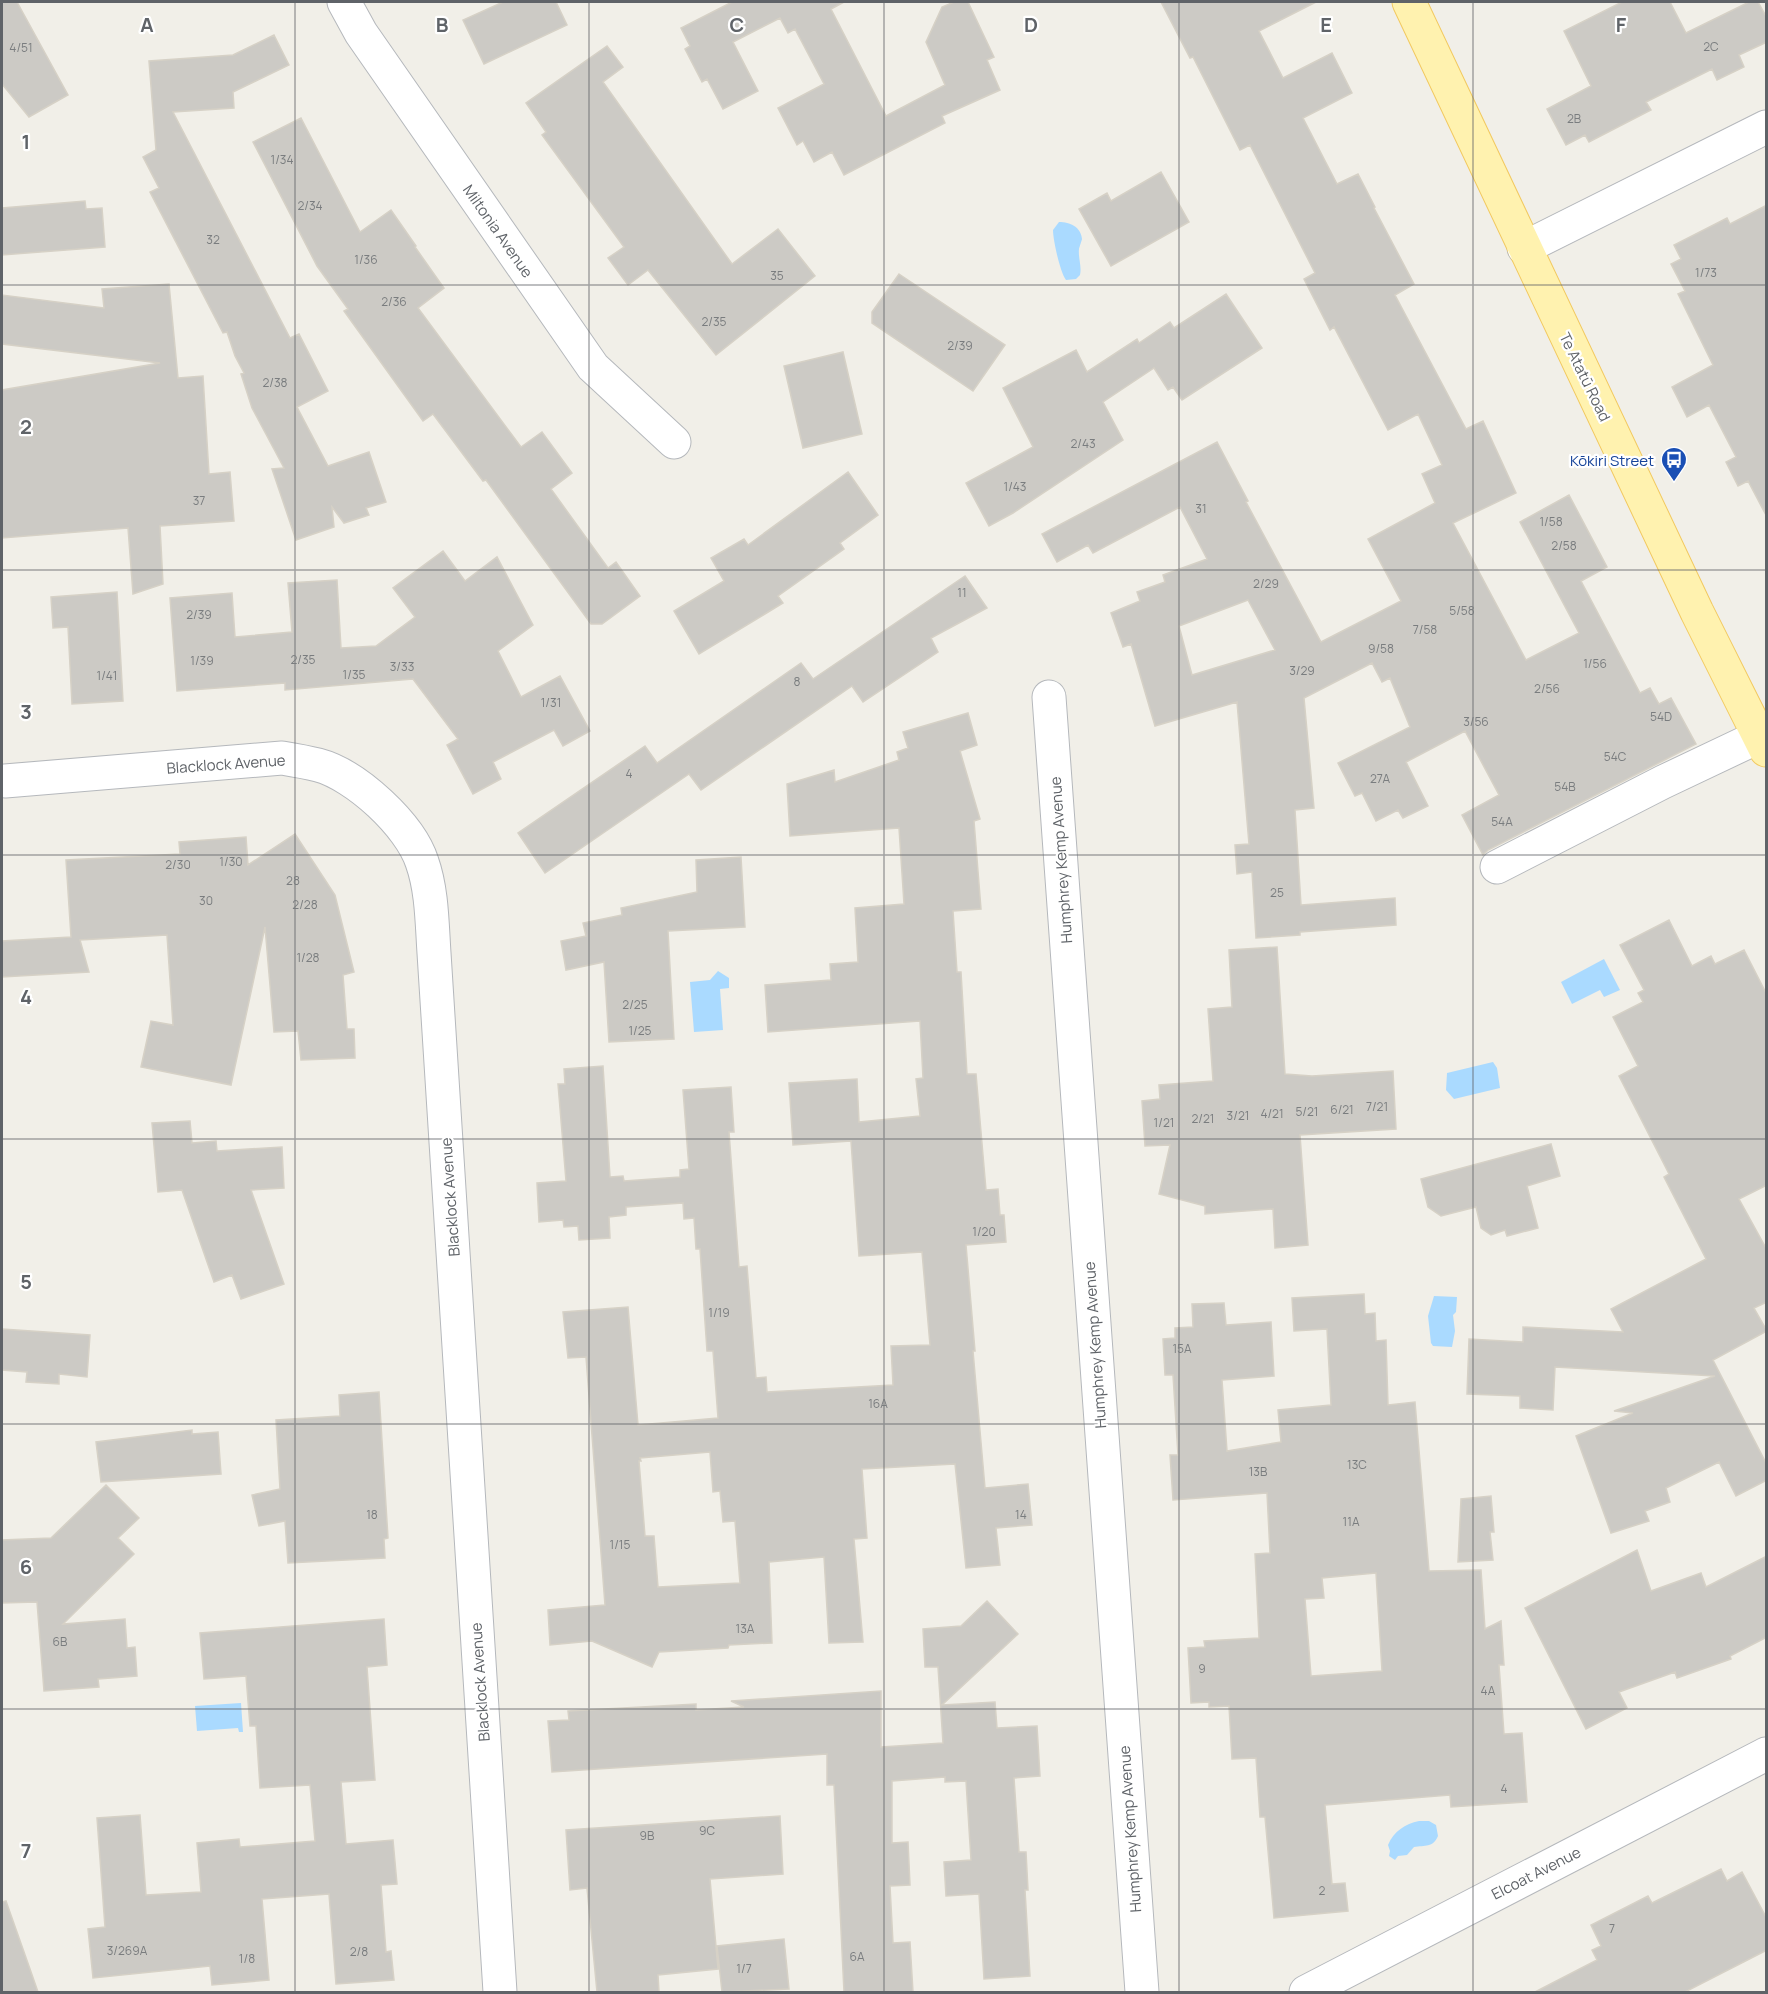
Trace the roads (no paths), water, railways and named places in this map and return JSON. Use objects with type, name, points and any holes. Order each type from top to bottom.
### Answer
[{"type":"main road","name":"Te Atatū Road","points":[[1409,2],[1697,612],[1764,744]]},
{"type":"street","name":"Miltonia Avenue","points":[[344,2],[360,33],[593,367],[674,442]]},
{"type":"street","points":[[1524,248],[1767,127]]},
{"type":"street","name":"Humphrey Kemp Avenue","points":[[1049,697],[1142,1992]]},
{"type":"street","points":[[1497,867],[1674,776],[1764,744]]},
{"type":"street","name":"Blacklock Avenue","points":[[5,781],[282,758],[320,765],[355,783],[383,806],[407,831],[422,861],[429,892],[434,952],[500,1992]]},
{"type":"street","name":"Elcoat Avenue","points":[[1306,1992],[1767,1754]]},
{"type":"water","points":[[1059,222],[1074,226],[1080,231],[1082,239],[1079,248],[1080,275],[1076,279],[1066,280],[1059,263],[1053,230]]},
{"type":"water","points":[[1604,959],[1620,990],[1604,997],[1600,990],[1572,1004],[1561,982]]},
{"type":"water","points":[[718,971],[729,978],[729,988],[720,989],[723,1030],[694,1032],[690,982],[710,980]]},
{"type":"water","points":[[1493,1062],[1497,1068],[1500,1088],[1454,1099],[1446,1090],[1447,1073]]},
{"type":"water","points":[[1434,1296],[1457,1297],[1456,1312],[1453,1315],[1455,1331],[1452,1347],[1433,1346],[1431,1343],[1428,1316]]},
{"type":"water","points":[[241,1703],[243,1732],[239,1732],[238,1728],[197,1731],[195,1706]]},
{"type":"water","points":[[1419,1821],[1429,1821],[1436,1825],[1438,1836],[1436,1840],[1428,1845],[1414,1847],[1407,1855],[1398,1856],[1395,1860],[1389,1856],[1388,1845],[1393,1836],[1405,1826]]},
{"type":"place","name":"Kōkiri Street","points":[[1674,483]]}]
